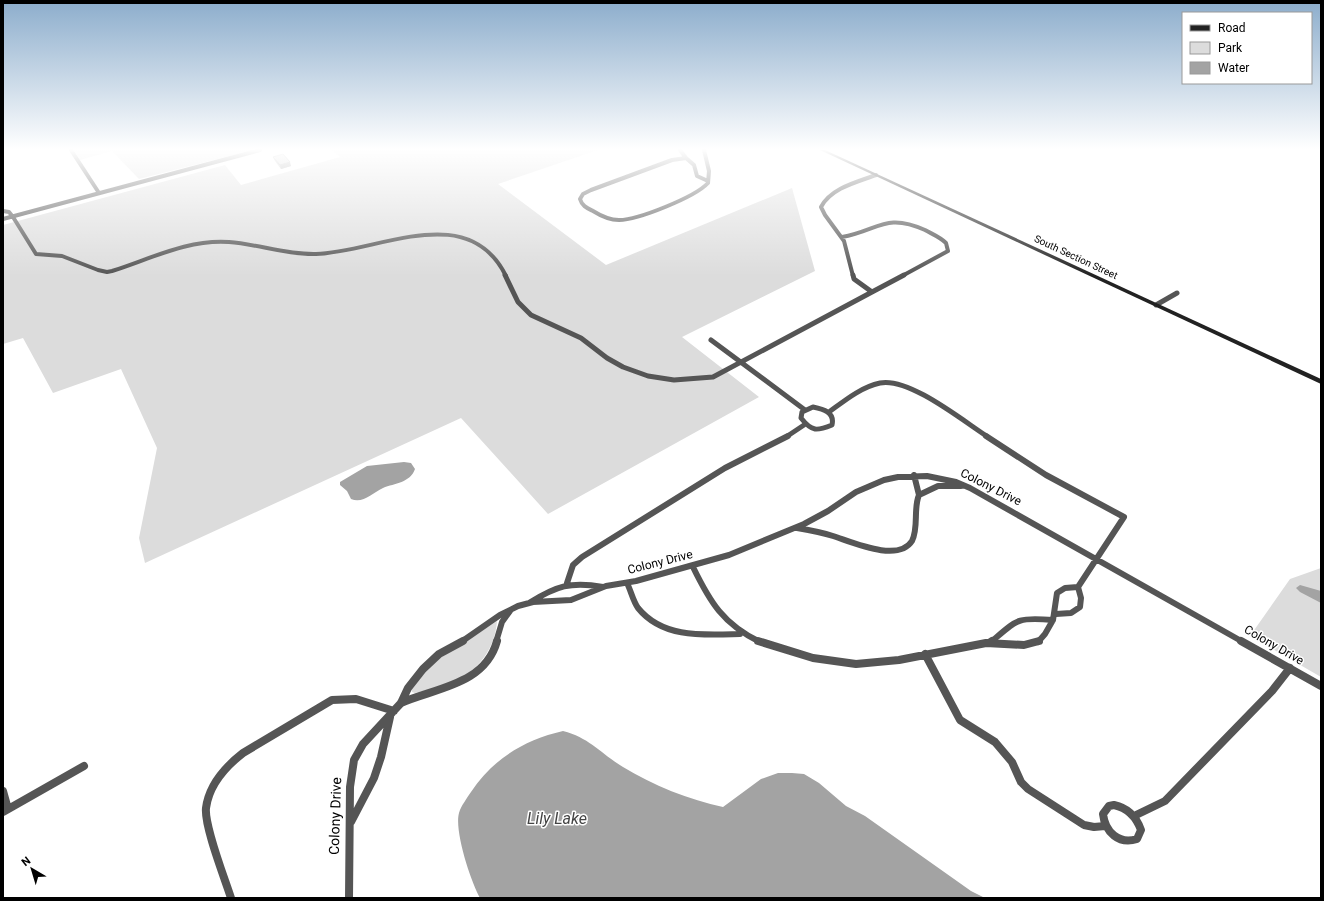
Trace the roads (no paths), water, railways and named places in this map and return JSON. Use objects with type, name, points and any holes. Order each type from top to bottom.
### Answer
[{"type":"street","points":[[3,219],[103,192]]},
{"type":"street","points":[[587,192],[581,197],[581,202],[603,218],[624,220],[698,192]]},
{"type":"street","points":[[837,192],[830,195],[822,203],[822,212],[842,237],[848,252],[854,279],[872,292]]},
{"type":"street","name":"South Section Street","points":[[913,192],[1321,382]]},
{"type":"street","points":[[3,210],[9,212],[13,217],[36,254],[65,257],[106,272],[183,247],[214,242],[227,241],[293,253],[317,254],[341,252],[418,236],[464,238],[480,245],[493,254],[525,310],[544,322],[578,335],[613,362],[625,368],[646,376],[693,381],[713,377],[741,363],[945,254],[948,250],[947,244],[938,236],[912,224],[898,222],[884,222],[858,235],[842,237]]},
{"type":"street","points":[[1156,305],[1177,293]]},
{"type":"street","points":[[710,340],[805,410]]},
{"type":"street","points":[[829,412],[865,388],[876,383],[894,382],[911,388],[1046,476],[1124,517],[1078,587],[1081,598],[1080,607],[1071,613],[1054,617],[1029,618],[1015,622],[989,643]]},
{"type":"street","points":[[818,408],[829,412],[834,422],[829,428],[814,429],[804,425],[800,415],[805,410],[818,408]]},
{"type":"street","points":[[567,583],[573,565],[582,557],[726,468],[785,438],[804,425]]},
{"type":"street","points":[[914,475],[919,496]]},
{"type":"street","name":"Colony Drive","points":[[349,898],[347,880],[350,824],[348,800],[352,764],[360,748],[392,714],[401,702],[409,687],[433,659],[447,648],[458,644],[490,620],[513,608],[529,603],[568,601],[603,587],[627,583],[693,567],[741,551],[796,528],[825,513],[857,492],[880,481],[914,475],[954,480],[1097,558],[1321,686]]},
{"type":"street","points":[[796,528],[813,530],[879,550],[900,550],[908,545],[913,539],[914,504],[926,489],[938,486],[955,485],[970,488]]},
{"type":"street","points":[[693,567],[705,594],[718,613],[740,634],[769,647],[824,660],[856,664],[898,660],[989,643],[1023,646],[1036,643],[1044,637],[1054,617],[1054,601],[1057,592],[1065,588],[1078,587]]},
{"type":"street","name":"Colony Drive","points":[[529,603],[555,586],[567,583],[583,583],[603,587]]},
{"type":"street","points":[[627,583],[637,607],[648,620],[666,630],[691,633],[740,634]]},
{"type":"street","points":[[401,702],[414,696],[441,690],[453,685],[481,666],[495,648],[500,624],[513,608]]},
{"type":"street","points":[[925,654],[960,720],[995,742],[1012,762],[1021,782],[1028,789],[1084,825],[1094,827],[1105,826]]},
{"type":"street","points":[[1134,816],[1165,801],[1272,691],[1290,668]]},
{"type":"street","points":[[232,898],[210,832],[206,809],[212,783],[230,764],[243,754],[332,700],[344,697],[360,698],[392,714],[382,757],[374,778],[350,824]]},
{"type":"street","points":[[3,792],[5,810],[84,766]]},
{"type":"street","points":[[1109,806],[1119,806],[1134,816],[1141,830],[1137,839],[1133,842],[1127,842],[1115,837],[1105,826],[1103,814],[1109,806]]},
{"type":"water","points":[[404,462],[411,463],[415,469],[410,477],[402,482],[383,488],[363,499],[351,499],[347,491],[340,485],[340,482],[367,466]]},
{"type":"water","points":[[1300,585],[1321,591],[1321,603],[1300,592],[1296,588]]},
{"type":"water","name":"Lily Lake","points":[[563,731],[588,742],[615,762],[646,780],[685,796],[723,807],[761,779],[778,773],[804,774],[819,783],[846,806],[865,816],[971,891],[985,898],[480,898],[468,869],[461,844],[458,821],[461,808],[480,780],[499,761],[511,752],[535,740]]}]
